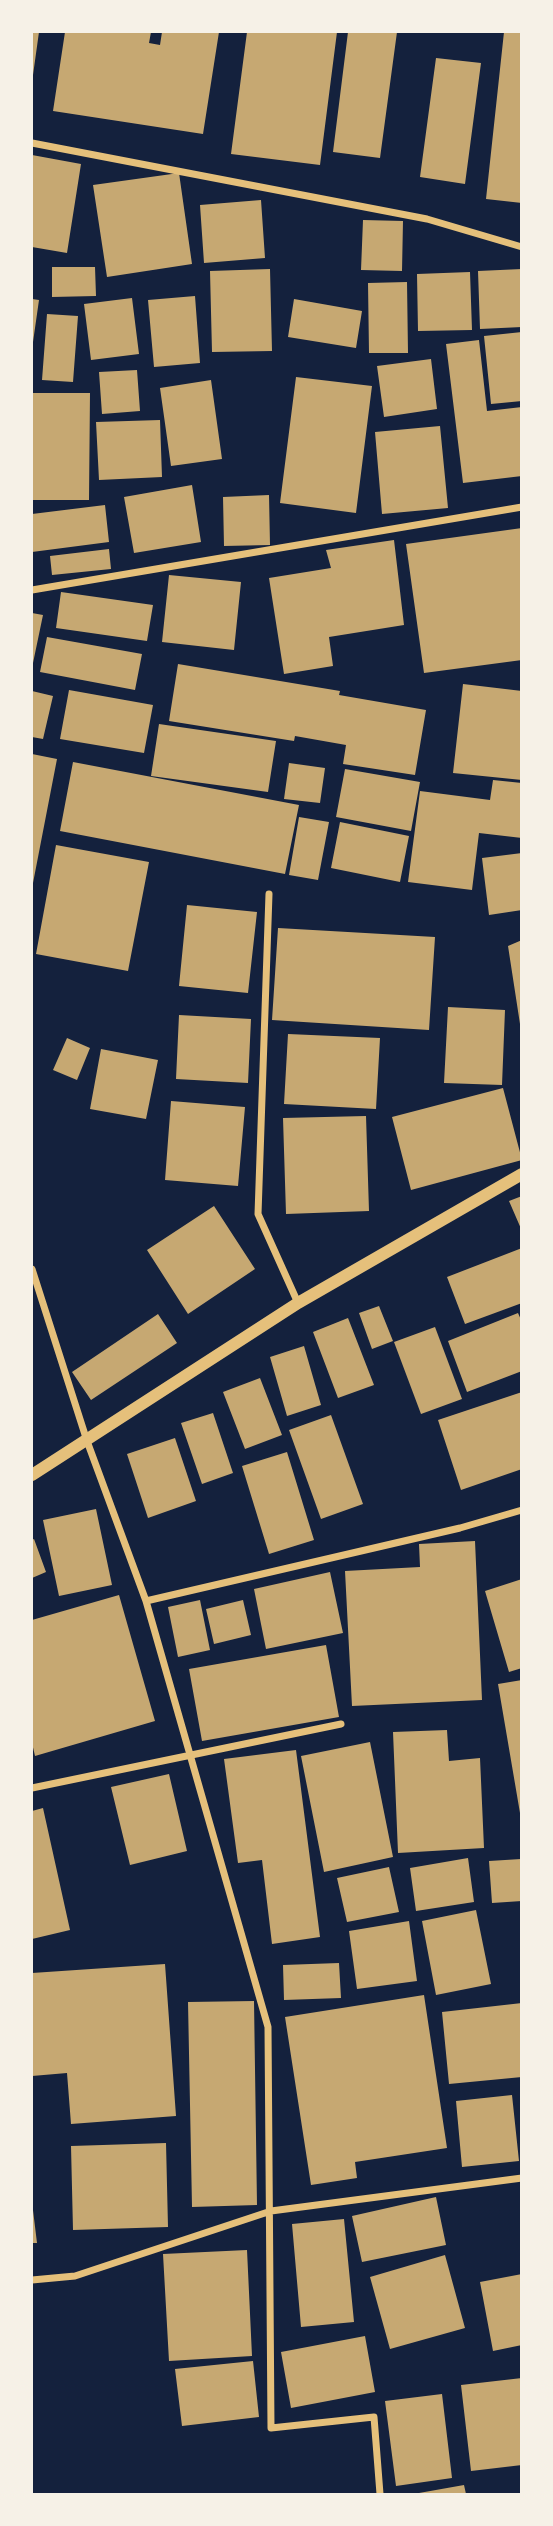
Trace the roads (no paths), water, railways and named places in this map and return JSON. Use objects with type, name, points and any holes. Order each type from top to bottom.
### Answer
[{"type":"street","points":[[32,143],[428,219],[522,247]]},
{"type":"street","points":[[32,590],[522,507]]},
{"type":"street","points":[[269,894],[258,1214],[298,1303]]},
{"type":"street","points":[[32,1475],[298,1303],[522,1174]]},
{"type":"street","points":[[32,1269],[87,1441],[146,1601],[268,2026],[271,2428],[374,2417],[380,2494]]},
{"type":"street","points":[[146,1601],[460,1528],[522,1510]]},
{"type":"street","points":[[32,1788],[341,1724]]},
{"type":"street","points":[[32,2280],[75,2276],[271,2211],[522,2178]]}]
